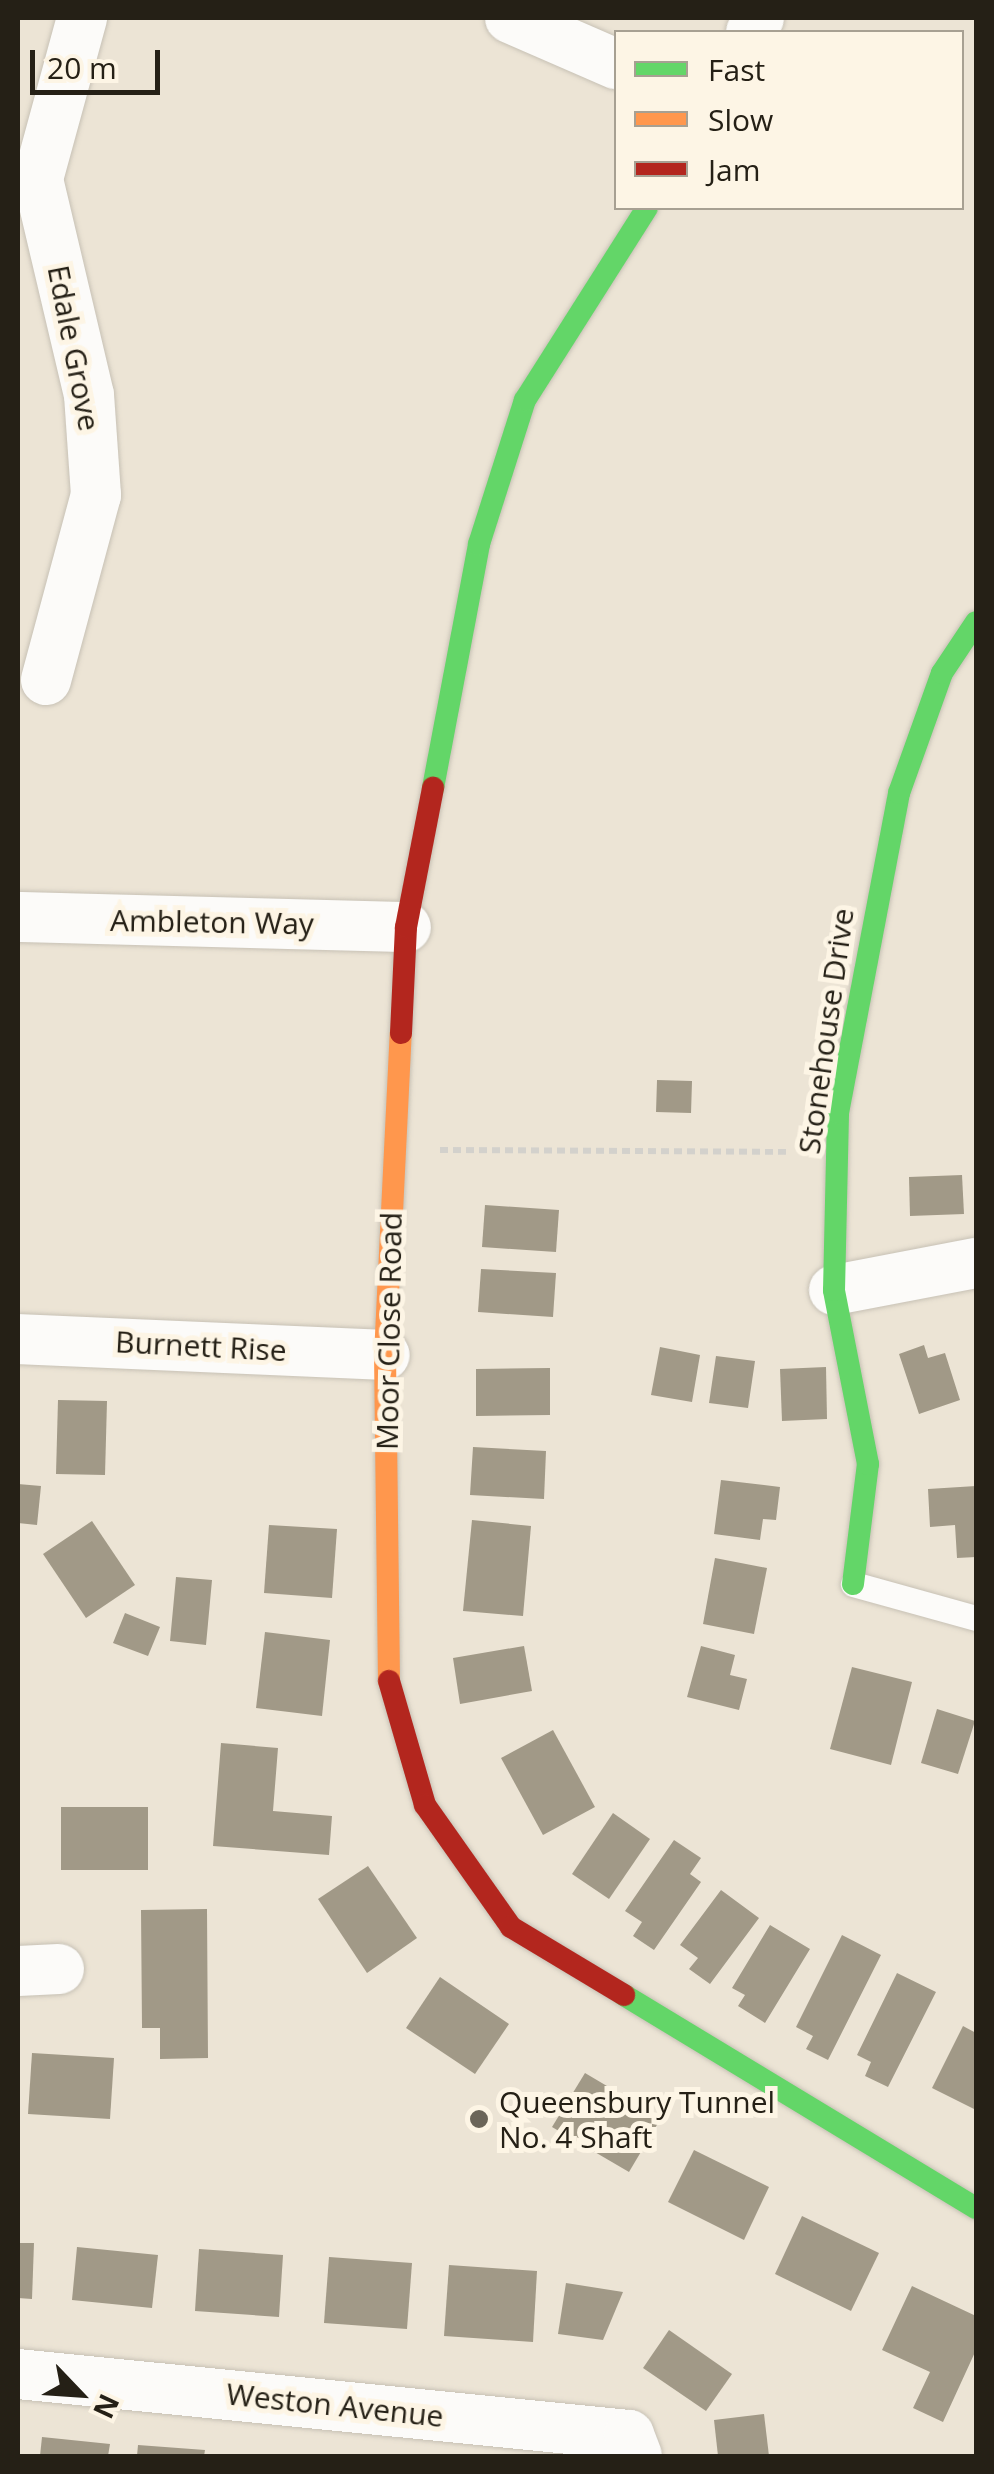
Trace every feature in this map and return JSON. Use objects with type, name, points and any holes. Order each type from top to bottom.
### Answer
[{"type":"street","name":"Edale Grove","points":[[46,680],[96,494],[89,395],[38,179],[82,18]]},
{"type":"street","points":[[510,18],[614,63]]},
{"type":"street","name":"Moor Close Road","points":[[646,210],[525,400],[478,544],[406,927],[385,1356],[388,1706],[425,1804],[463,1868],[511,1927],[976,2208]]},
{"type":"street","name":"Stonehouse Drive","points":[[854,1584],[868,1464],[834,1290],[836,1152],[863,951],[900,793],[942,673],[976,622]]},
{"type":"street","name":"Ambleton Way","points":[[18,917],[406,927]]},
{"type":"street","points":[[834,1290],[976,1264]]},
{"type":"street","name":"Burnett Rise","points":[[18,1339],[385,1356]]},
{"type":"street","name":"Weston Avenue","points":[[18,2374],[629,2435],[637,2456]]},
{"type":"lane","points":[[854,1584],[976,1618]]},
{"type":"path","points":[[394,1150],[836,1152]]},
{"type":"building","points":[[657,1080],[692,1081],[691,1113],[656,1112]]},
{"type":"building","points":[[962,1175],[964,1214],[910,1216],[909,1177]]},
{"type":"building","points":[[485,1205],[559,1210],[556,1252],[482,1247]]},
{"type":"building","points":[[481,1269],[556,1273],[553,1317],[478,1312]]},
{"type":"building","points":[[924,1345],[928,1358],[945,1353],[960,1400],[919,1414],[899,1354]]},
{"type":"building","points":[[660,1347],[700,1355],[692,1402],[651,1395]]},
{"type":"building","points":[[716,1356],[755,1361],[748,1408],[709,1403]]},
{"type":"building","points":[[826,1367],[827,1419],[782,1421],[780,1369]]},
{"type":"building","points":[[550,1368],[550,1415],[476,1416],[476,1369]]},
{"type":"building","points":[[58,1400],[107,1401],[105,1475],[56,1474]]},
{"type":"building","points":[[473,1447],[546,1451],[544,1499],[470,1495]]},
{"type":"building","points":[[721,1480],[780,1487],[776,1520],[763,1519],[760,1540],[714,1534]]},
{"type":"building","points":[[18,1484],[41,1486],[37,1525],[18,1523]]},
{"type":"building","points":[[976,1486],[976,1557],[957,1558],[955,1525],[930,1527],[928,1489]]},
{"type":"building","points":[[472,1520],[531,1526],[523,1616],[463,1611]]},
{"type":"building","points":[[92,1521],[135,1585],[86,1618],[43,1554]]},
{"type":"building","points":[[269,1525],[337,1529],[332,1598],[264,1593]]},
{"type":"building","points":[[715,1558],[767,1568],[754,1634],[703,1624]]},
{"type":"building","points":[[176,1577],[212,1580],[206,1645],[170,1641]]},
{"type":"building","points":[[125,1613],[160,1627],[148,1656],[113,1643]]},
{"type":"building","points":[[265,1632],[330,1640],[322,1716],[256,1708]]},
{"type":"building","points":[[524,1646],[532,1691],[460,1704],[453,1658]]},
{"type":"building","points":[[701,1646],[735,1655],[730,1675],[747,1679],[739,1710],[687,1697]]},
{"type":"building","points":[[852,1667],[912,1682],[891,1765],[830,1749]]},
{"type":"building","points":[[937,1709],[975,1721],[958,1774],[921,1763]]},
{"type":"building","points":[[553,1730],[595,1807],[543,1835],[501,1758]]},
{"type":"building","points":[[221,1743],[278,1748],[273,1811],[332,1816],[329,1855],[213,1846]]},
{"type":"building","points":[[61,1807],[148,1807],[148,1870],[61,1870]]},
{"type":"building","points":[[613,1813],[650,1839],[609,1899],[572,1874]]},
{"type":"building","points":[[674,1840],[701,1858],[690,1874],[701,1882],[654,1950],[633,1936],[642,1922],[625,1911]]},
{"type":"building","points":[[368,1866],[417,1938],[367,1973],[318,1899]]},
{"type":"building","points":[[721,1890],[759,1918],[710,1984],[689,1969],[698,1958],[680,1945]]},
{"type":"building","points":[[207,1909],[208,2058],[160,2059],[160,2028],[142,2028],[141,1910]]},
{"type":"building","points":[[770,1925],[810,1949],[765,2023],[738,2006],[745,1995],[732,1988]]},
{"type":"building","points":[[842,1935],[881,1955],[828,2060],[806,2049],[813,2036],[796,2027]]},
{"type":"building","points":[[897,1973],[936,1992],[888,2087],[865,2076],[871,2062],[857,2055]]},
{"type":"building","points":[[440,1977],[509,2024],[475,2074],[406,2028]]},
{"type":"building","points":[[963,2026],[976,2033],[976,2110],[932,2088]]},
{"type":"building","points":[[32,2053],[114,2058],[110,2119],[28,2114]]},
{"type":"building","points":[[585,2073],[661,2118],[629,2172],[552,2127]]},
{"type":"building","points":[[694,2150],[769,2187],[744,2240],[668,2202]]},
{"type":"building","points":[[802,2216],[879,2253],[851,2311],[775,2274]]},
{"type":"building","points":[[18,2243],[34,2243],[32,2299],[18,2298]]},
{"type":"building","points":[[77,2247],[158,2255],[152,2308],[72,2300]]},
{"type":"building","points":[[199,2249],[283,2255],[279,2317],[195,2311]]},
{"type":"building","points":[[329,2257],[412,2263],[407,2329],[324,2323]]},
{"type":"building","points":[[449,2265],[537,2271],[533,2342],[444,2336]]},
{"type":"building","points":[[566,2283],[623,2292],[603,2340],[558,2334]]},
{"type":"building","points":[[912,2286],[976,2316],[976,2350],[943,2422],[913,2408],[930,2372],[882,2350]]},
{"type":"building","points":[[669,2330],[732,2374],[706,2411],[643,2368]]},
{"type":"building","points":[[764,2414],[769,2456],[718,2456],[714,2420]]},
{"type":"building","points":[[42,2437],[110,2444],[108,2456],[40,2456]]},
{"type":"building","points":[[138,2445],[205,2450],[204,2456],[137,2456]]},
{"type":"traffic: fast","points":[[433,788],[479,544],[525,400],[646,210]]},
{"type":"traffic: fast","points":[[853,1584],[868,1464],[834,1290],[838,1113],[899,793],[942,673],[976,622]]},
{"type":"traffic: fast","points":[[624,1995],[976,2208]]},
{"type":"traffic: slow","points":[[389,1681],[385,1355],[401,1033]]},
{"type":"traffic: jam","points":[[401,1033],[406,927],[433,788]]},
{"type":"traffic: jam","points":[[389,1681],[425,1805],[511,1927],[624,1995]]},
{"type":"place","name":"Queensbury Tunnel No. 4 Shaft","points":[[479,2119]]}]
